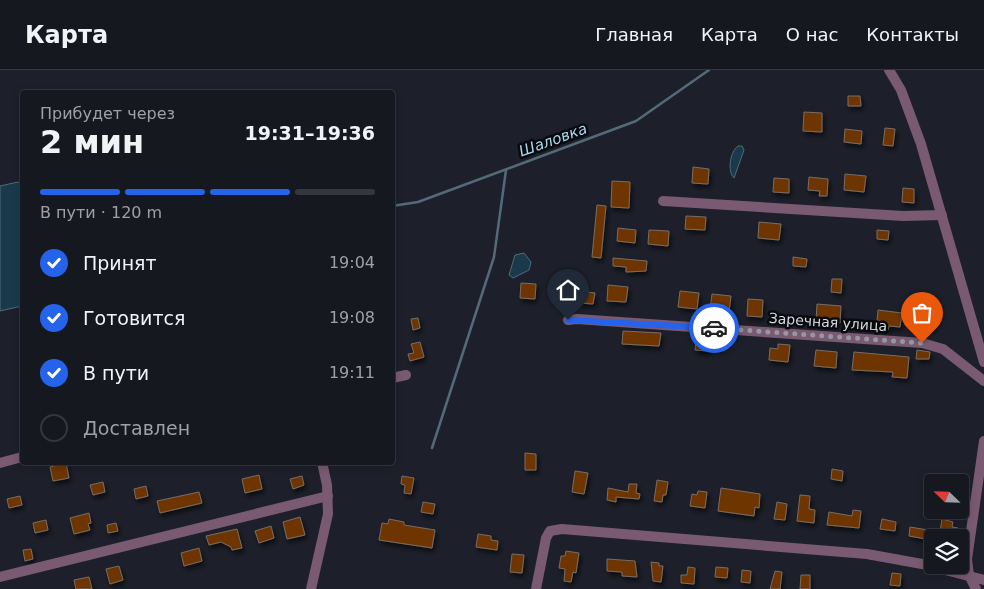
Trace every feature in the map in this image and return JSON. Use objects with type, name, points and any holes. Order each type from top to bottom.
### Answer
[{"type":"street","points":[[889,70],[901,90],[912,115],[984,362]]},
{"type":"street","points":[[663,201],[903,216],[942,215]]},
{"type":"street","name":"Заречная улица","points":[[568,320],[577,319],[922,343],[943,349],[984,381]]},
{"type":"street","points":[[395,377],[406,375]]},
{"type":"street","points":[[976,589],[969,575],[968,559],[984,441]]},
{"type":"street","points":[[0,462],[20,457]]},
{"type":"street","points":[[312,589],[328,514],[328,496],[323,465]]},
{"type":"street","points":[[0,577],[328,496]]},
{"type":"street","points":[[536,589],[546,538],[550,531],[562,528],[845,552],[922,564],[984,580]]},
{"type":"water","points":[[738,146],[742,146],[744,150],[734,178],[730,162]]},
{"type":"water","points":[[18,182],[20,184],[20,306],[0,311],[0,186]]},
{"type":"water","points":[[524,253],[531,262],[529,270],[513,278],[509,275],[515,255]]},
{"type":"building","points":[[848,96],[860,96],[861,106],[848,106]]},
{"type":"building","points":[[804,112],[822,113],[822,132],[803,131]]},
{"type":"building","points":[[885,128],[895,129],[893,146],[883,145]]},
{"type":"building","points":[[845,129],[862,131],[861,144],[844,142]]},
{"type":"building","points":[[693,167],[709,169],[708,184],[692,183]]},
{"type":"building","points":[[845,174],[866,176],[864,192],[844,190]]},
{"type":"building","points":[[809,177],[828,179],[827,196],[819,196],[820,191],[808,190]]},
{"type":"building","points":[[774,178],[789,179],[789,193],[773,192]]},
{"type":"building","points":[[612,181],[630,182],[629,208],[611,207]]},
{"type":"building","points":[[903,188],[914,189],[914,203],[902,202]]},
{"type":"building","points":[[597,205],[606,206],[601,258],[592,257]]},
{"type":"building","points":[[686,216],[706,217],[705,230],[685,229]]},
{"type":"building","points":[[759,222],[781,224],[779,240],[758,238]]},
{"type":"building","points":[[618,228],[636,230],[635,243],[617,241]]},
{"type":"building","points":[[649,230],[669,231],[668,246],[648,244]]},
{"type":"building","points":[[877,230],[889,231],[888,240],[877,239]]},
{"type":"building","points":[[793,257],[807,259],[806,267],[793,266]]},
{"type":"building","points":[[613,258],[647,261],[646,271],[626,272],[626,267],[613,266]]},
{"type":"building","points":[[832,279],[842,279],[841,293],[831,292]]},
{"type":"building","points":[[521,283],[536,284],[535,299],[520,298]]},
{"type":"building","points":[[608,285],[628,287],[626,302],[607,301]]},
{"type":"building","points":[[555,286],[569,287],[567,301],[553,300]]},
{"type":"building","points":[[581,291],[595,293],[593,304],[580,303]]},
{"type":"building","points":[[680,291],[699,293],[697,309],[678,307]]},
{"type":"building","points":[[712,294],[731,296],[729,312],[710,310]]},
{"type":"building","points":[[748,299],[763,300],[762,317],[747,316]]},
{"type":"building","points":[[817,304],[841,306],[840,323],[816,321]]},
{"type":"building","points":[[920,309],[935,309],[934,328],[919,328]]},
{"type":"building","points":[[878,310],[902,313],[900,327],[889,326],[888,330],[880,329],[880,321],[877,321]]},
{"type":"building","points":[[418,318],[420,328],[413,330],[411,319]]},
{"type":"building","points":[[623,331],[661,333],[659,346],[622,344]]},
{"type":"building","points":[[696,341],[708,342],[708,351],[695,350]]},
{"type":"building","points":[[420,342],[424,357],[410,361],[408,354],[414,353],[411,344]]},
{"type":"building","points":[[778,344],[790,345],[788,362],[769,360],[770,348],[778,349]]},
{"type":"building","points":[[816,350],[837,352],[836,368],[814,366]]},
{"type":"building","points":[[917,350],[930,352],[929,359],[916,359]]},
{"type":"building","points":[[854,352],[909,357],[907,378],[892,377],[893,372],[852,370]]},
{"type":"building","points":[[525,453],[536,454],[536,470],[525,470]]},
{"type":"building","points":[[66,465],[69,478],[53,481],[50,467]]},
{"type":"building","points":[[832,469],[843,471],[842,481],[831,479]]},
{"type":"building","points":[[575,471],[588,473],[584,494],[572,492]]},
{"type":"building","points":[[259,475],[262,489],[245,493],[242,479]]},
{"type":"building","points":[[302,476],[304,485],[293,489],[290,479]]},
{"type":"building","points":[[402,476],[414,478],[411,494],[404,493],[405,485],[401,484]]},
{"type":"building","points":[[657,480],[668,482],[666,495],[663,495],[662,502],[654,501]]},
{"type":"building","points":[[103,482],[105,492],[93,495],[90,485]]},
{"type":"building","points":[[629,484],[637,484],[636,493],[640,494],[639,499],[616,497],[616,502],[607,500],[608,488],[628,492]]},
{"type":"building","points":[[146,486],[148,496],[136,499],[134,489]]},
{"type":"building","points":[[721,488],[760,494],[759,508],[755,507],[754,516],[718,511]]},
{"type":"building","points":[[698,491],[707,492],[705,508],[690,506],[692,494],[697,495]]},
{"type":"building","points":[[199,492],[202,503],[160,513],[157,501]]},
{"type":"building","points":[[800,495],[810,496],[809,509],[815,510],[814,523],[797,521]]},
{"type":"building","points":[[20,496],[22,505],[9,508],[7,499]]},
{"type":"building","points":[[423,502],[435,504],[433,514],[421,512]]},
{"type":"building","points":[[777,502],[787,504],[785,520],[774,519]]},
{"type":"building","points":[[853,510],[861,511],[859,528],[827,525],[829,512],[852,516]]},
{"type":"building","points":[[89,513],[91,523],[88,524],[90,530],[74,534],[70,518]]},
{"type":"building","points":[[300,517],[305,535],[287,539],[283,522]]},
{"type":"building","points":[[389,519],[404,522],[404,525],[435,530],[432,548],[379,540],[382,523],[388,524]]},
{"type":"building","points":[[882,519],[896,522],[895,531],[880,529]]},
{"type":"building","points":[[942,519],[953,522],[952,527],[958,528],[958,529],[940,529]]},
{"type":"building","points":[[46,520],[48,530],[35,533],[33,523]]},
{"type":"building","points":[[116,523],[118,531],[108,533],[107,525]]},
{"type":"building","points":[[271,526],[274,538],[259,543],[255,531]]},
{"type":"building","points":[[910,527],[924,529],[924,539],[909,536]]},
{"type":"building","points":[[237,529],[242,548],[232,550],[231,547],[221,542],[209,545],[206,536]]},
{"type":"building","points":[[478,534],[491,536],[491,540],[498,541],[497,550],[476,547]]},
{"type":"building","points":[[199,548],[202,561],[184,566],[181,553]]},
{"type":"building","points":[[31,549],[33,559],[25,561],[23,550]]},
{"type":"building","points":[[566,551],[579,553],[576,573],[573,572],[571,582],[564,581],[565,569],[559,568],[561,556],[565,556]]},
{"type":"building","points":[[512,554],[524,555],[522,573],[510,572]]},
{"type":"building","points":[[607,559],[635,561],[637,577],[622,576],[622,572],[607,571]]},
{"type":"building","points":[[651,562],[659,563],[659,566],[663,566],[661,582],[653,581]]},
{"type":"building","points":[[119,566],[123,580],[110,584],[106,569]]},
{"type":"building","points":[[688,567],[695,568],[694,584],[681,583],[681,575],[687,575]]},
{"type":"building","points":[[716,567],[728,568],[727,578],[715,577]]},
{"type":"building","points":[[742,570],[751,571],[750,583],[741,582]]},
{"type":"building","points":[[775,571],[782,572],[780,589],[770,589]]},
{"type":"building","points":[[892,573],[901,574],[900,586],[890,585]]},
{"type":"building","points":[[801,575],[810,575],[810,589],[800,589]]},
{"type":"building","points":[[89,577],[92,589],[76,589],[74,580]]},
{"type":"waterway","name":"Шаловка","points":[[395,206],[418,202],[636,121],[709,70]]},
{"type":"waterway","points":[[432,448],[494,257],[506,170]]},
{"type":"way so far","points":[[714,328],[922,343]]},
{"type":"route","points":[[568,320],[714,328]]}]
